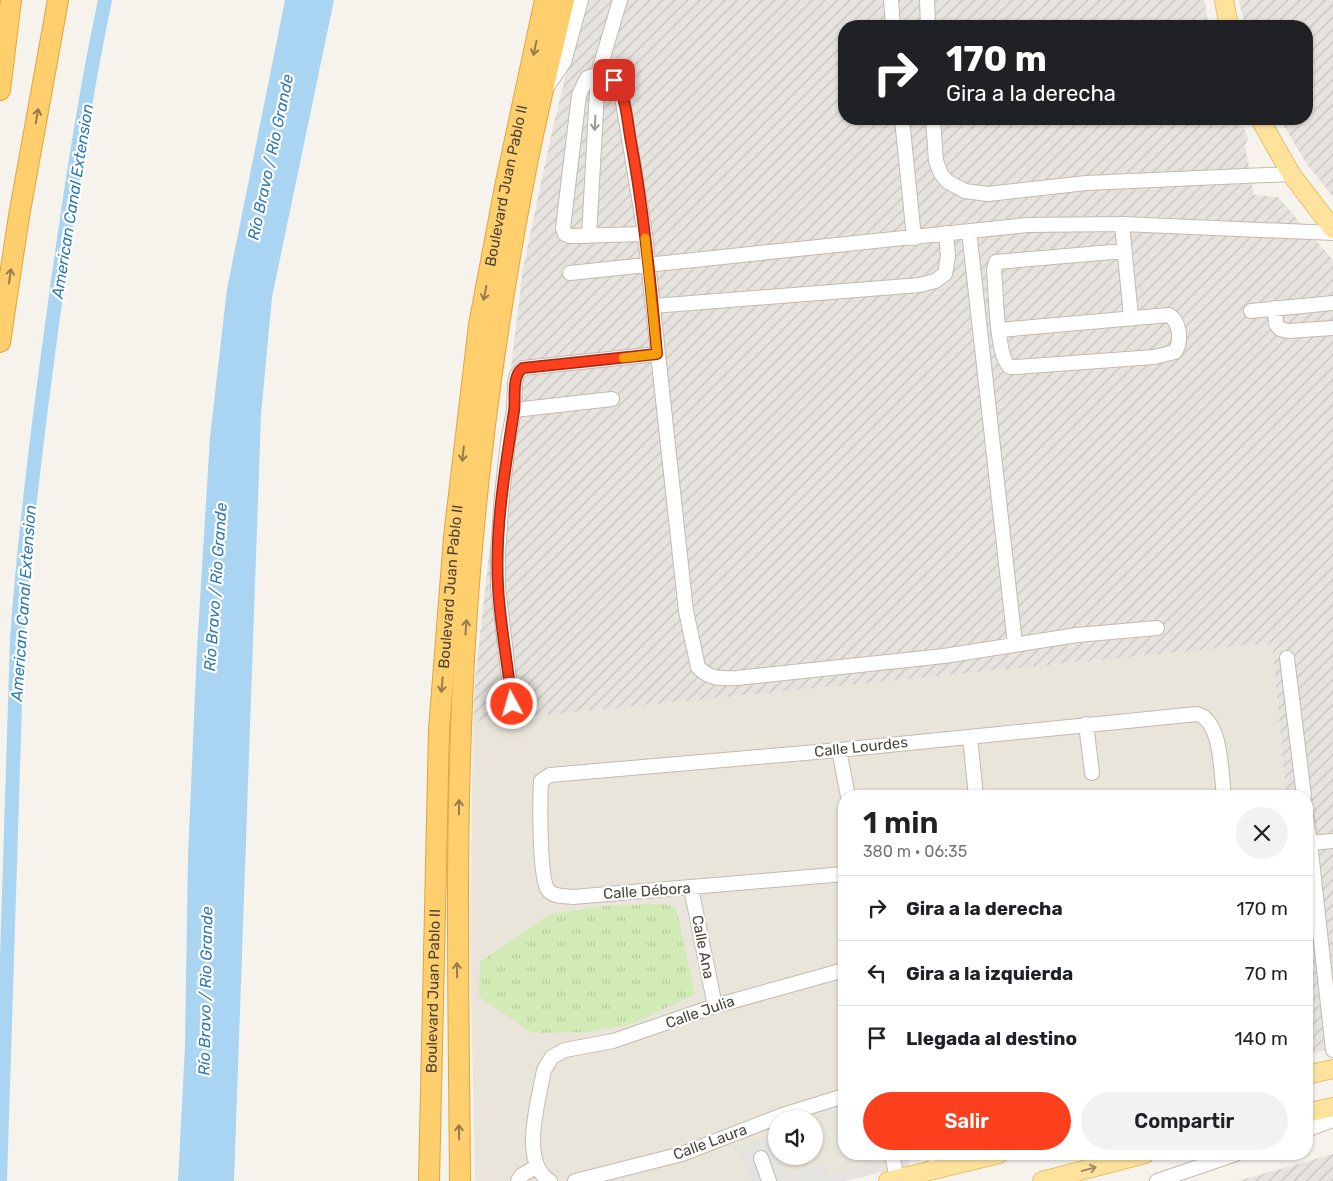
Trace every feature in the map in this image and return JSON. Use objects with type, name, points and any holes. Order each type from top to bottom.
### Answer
[{"type":"highway","points":[[0,90],[11,0]]},
{"type":"highway","points":[[0,342],[19,216],[58,0]]},
{"type":"highway","name":"Boulevard Juan Pablo II","points":[[429,1181],[439,730],[454,537],[479,325],[506,182],[545,0]]},
{"type":"highway","name":"Boulevard Juan Pablo II","points":[[460,1181],[458,858],[462,701],[467,622],[486,412],[526,169],[564,0]]},
{"type":"main road","points":[[1224,0],[1228,20]]},
{"type":"main road","points":[[1263,125],[1291,174],[1333,229]]},
{"type":"main road","points":[[1313,1073],[1333,1069]]},
{"type":"main road","points":[[1313,1111],[1333,1107]]},
{"type":"main road","points":[[892,1180],[936,1162],[952,1160]]},
{"type":"main road","points":[[1042,1181],[1122,1160]]},
{"type":"street","points":[[542,94],[564,62],[581,0]]},
{"type":"street","points":[[589,236],[598,74],[620,0]]},
{"type":"street","points":[[890,0],[892,20]]},
{"type":"street","points":[[927,0],[928,20]]},
{"type":"street","points":[[645,234],[570,236],[565,234],[563,228],[580,94],[587,78],[598,74],[614,80],[622,96],[645,234],[649,265],[657,354],[686,611],[695,658],[698,667],[703,673],[723,679],[737,678],[944,656],[1077,635],[1157,628]]},
{"type":"street","points":[[903,125],[914,238]]},
{"type":"street","points":[[933,125],[936,161],[941,174],[948,182],[965,191],[988,194],[1086,183],[1291,174]]},
{"type":"street","points":[[1122,224],[1131,317]]},
{"type":"street","points":[[570,273],[1027,225],[1122,224],[1333,233]]},
{"type":"street","points":[[969,231],[1016,644]]},
{"type":"street","points":[[653,306],[920,285],[935,281],[945,274],[948,256],[946,233]]},
{"type":"street","points":[[1000,330],[1162,315],[1174,319],[1179,338],[1175,352],[1154,357],[1010,367],[1003,359],[1000,330],[994,270],[996,262],[1124,250]]},
{"type":"street","points":[[1251,311],[1333,303]]},
{"type":"street","points":[[1275,308],[1276,324],[1280,329],[1288,331],[1333,328]]},
{"type":"street","points":[[512,704],[498,587],[498,553],[507,451],[514,410],[517,375],[523,368],[657,354]]},
{"type":"street","points":[[514,410],[612,399]]},
{"type":"street","points":[[1287,658],[1303,790]]},
{"type":"street","name":"Calle Lourdes","points":[[542,796],[542,781],[550,775],[839,750],[1197,714],[1209,720],[1215,732],[1223,790]]},
{"type":"street","points":[[1086,724],[1092,773]]},
{"type":"street","points":[[970,737],[975,790]]},
{"type":"street","points":[[839,750],[847,790]]},
{"type":"street","name":"Calle Débora","points":[[542,796],[542,874],[548,890],[554,894],[573,897],[838,875]]},
{"type":"street","points":[[1313,843],[1333,841]]},
{"type":"street","points":[[1313,870],[1332,1042]]},
{"type":"street","name":"Calle Ana","points":[[692,888],[714,1006]]},
{"type":"street","name":"Calle Julia","points":[[536,1167],[532,1153],[544,1070],[547,1063],[557,1054],[565,1050],[613,1041],[714,1006],[838,972]]},
{"type":"street","name":"Calle Laura","points":[[575,1181],[682,1154],[783,1115],[838,1098]]},
{"type":"street","points":[[1313,1127],[1333,1120]]},
{"type":"street","points":[[761,1158],[769,1181]]},
{"type":"street","points":[[892,1160],[892,1180]]},
{"type":"street","points":[[1157,1181],[1218,1160]]},
{"type":"street","points":[[518,1181],[536,1167],[550,1181]]},
{"type":"shaded area","points":[[584,0],[1204,0],[1208,20],[838,20],[838,125],[1243,125],[1248,138],[1245,146],[1254,195],[1278,197],[1333,260],[1333,1048],[1313,1054],[1313,790],[1285,790],[1272,643],[473,722],[475,680],[523,268],[551,136]]},
{"type":"shaded area","points":[[1239,0],[1333,0],[1333,197],[1306,163],[1284,125],[1313,125],[1313,20],[1244,20]]},
{"type":"shaded area","points":[[1272,643],[1285,790],[838,790],[838,1160],[902,1160],[823,1181],[475,1181],[470,942],[473,722]]},
{"type":"shaded area","points":[[768,1136],[768,1165],[785,1165],[788,1175],[824,1164],[828,1175],[879,1160],[910,1160],[908,1166],[845,1181],[751,1181],[738,1148]]},
{"type":"shaded area","points":[[1333,1154],[1333,1181],[1238,1181],[1313,1160]]},
{"type":"green space","points":[[663,904],[676,908],[695,994],[632,1024],[586,1032],[533,1033],[479,997],[480,962],[551,914],[604,906]]},
{"type":"water","name":"Río Bravo / Rio Grande","points":[[285,0],[334,0],[272,297],[261,414],[234,1181],[178,1181],[185,1046],[188,856],[197,649],[210,437],[227,289]]},
{"type":"waterway","name":"American Canal Extension","points":[[0,1181],[17,640],[23,563],[36,448],[63,249],[82,124],[105,0]]},
{"type":"slow traffic","points":[[623,358],[657,354],[645,238]]},
{"type":"route","points":[[512,704],[498,587],[498,553],[502,495],[517,375],[523,368],[657,354],[649,265],[635,162],[622,96],[614,80]]}]
